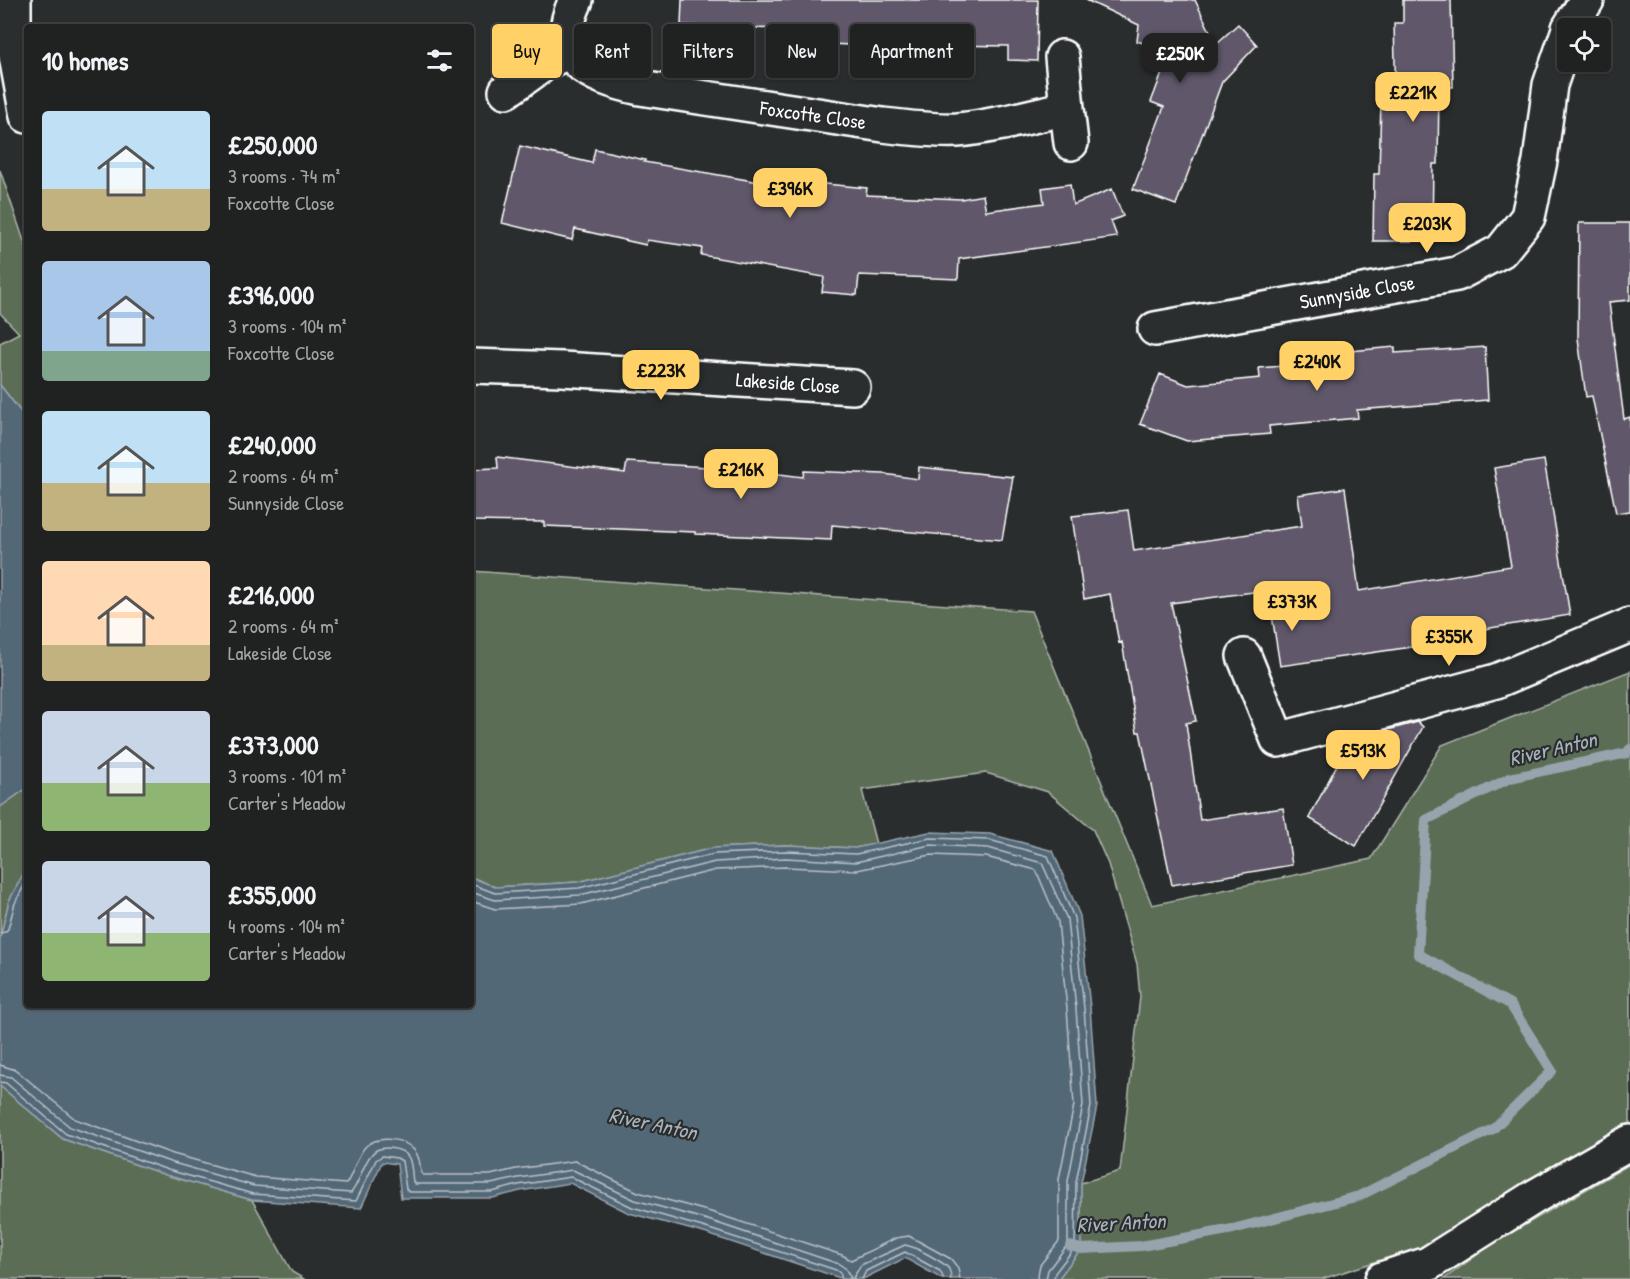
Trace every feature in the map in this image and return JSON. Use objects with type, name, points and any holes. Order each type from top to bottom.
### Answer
[{"type":"street","points":[[14,0],[14,45],[24,100]]},
{"type":"street","points":[[506,91],[545,63],[571,50],[566,31],[576,0]]},
{"type":"street","name":"Sunnyside Close","points":[[1576,18],[1587,0]]},
{"type":"street","name":"Foxcotte Close","points":[[571,50],[581,64],[611,82],[731,103],[883,125],[923,129],[968,129],[1067,108]]},
{"type":"street","points":[[1062,57],[1071,142]]},
{"type":"street","name":"Sunnyside Close","points":[[1155,328],[1457,274],[1501,251],[1528,217],[1540,161],[1550,85],[1557,64]]},
{"type":"street","name":"Lakeside Close","points":[[474,366],[562,369],[853,387]]},
{"type":"street","points":[[1244,656],[1278,740],[1496,681],[1630,625]]},
{"type":"street","points":[[1382,1279],[1428,1264],[1534,1197],[1630,1142]]},
{"type":"green space","points":[[0,170],[24,241],[24,416],[0,385],[0,343],[19,333],[0,313]]},
{"type":"green space","points":[[474,571],[1031,611],[1152,905],[1371,859],[1442,745],[1630,671],[1630,1128],[1579,1154],[1421,1247],[1322,1279],[1058,1279],[1081,1249],[1081,1183],[1120,1171],[1140,997],[1137,964],[1108,864],[1093,830],[1048,792],[986,773],[862,790],[876,844],[855,848],[786,845],[713,848],[578,882],[495,887],[474,878]]},
{"type":"green space","points":[[24,790],[24,873],[9,901],[0,938],[0,807]]},
{"type":"green space","points":[[0,1086],[63,1139],[166,1175],[252,1200],[292,1272],[304,1279],[0,1279]]},
{"type":"green space","points":[[1630,1164],[1630,1279],[1444,1279],[1489,1246]]},
{"type":"water","points":[[0,385],[24,416],[24,790],[0,807]]},
{"type":"water","points":[[929,832],[990,834],[1053,851],[1080,916],[1090,1007],[1097,1106],[1081,1183],[1081,1249],[1058,1279],[942,1279],[905,1258],[863,1279],[843,1279],[704,1233],[629,1213],[570,1183],[493,1198],[401,1198],[397,1164],[382,1162],[361,1208],[252,1200],[166,1175],[63,1139],[0,1086],[0,938],[9,901],[24,873],[24,1008],[474,1008],[474,878],[495,887],[578,882],[713,848],[786,845],[855,848]]},
{"type":"building","points":[[682,0],[1038,0],[1037,61],[1008,60],[1008,46],[974,45],[974,24],[850,24],[850,45],[838,44],[838,24],[766,24],[766,29],[754,28],[754,24],[681,24]]},
{"type":"building","points":[[1086,0],[1195,0],[1216,44],[1238,24],[1257,45],[1222,82],[1176,205],[1133,189],[1164,107],[1151,102],[1170,52],[1137,41],[1139,25]]},
{"type":"building","points":[[1403,0],[1451,0],[1453,87],[1439,87],[1438,164],[1433,164],[1432,241],[1373,241],[1374,174],[1379,174],[1381,101],[1396,102],[1394,23],[1403,23]]},
{"type":"building","points":[[520,146],[592,163],[595,149],[645,160],[644,162],[765,183],[765,178],[815,186],[815,183],[867,188],[866,195],[961,199],[983,195],[986,211],[1044,203],[1042,188],[1070,184],[1073,205],[1112,189],[1123,216],[1111,221],[1117,237],[959,259],[958,279],[859,275],[857,295],[822,292],[824,277],[701,255],[702,248],[647,240],[646,245],[575,229],[572,240],[502,223]]},
{"type":"building","points":[[1579,223],[1630,223],[1630,300],[1609,302],[1624,419],[1630,417],[1630,511],[1616,513],[1592,396],[1586,397],[1578,338]]},
{"type":"building","points":[[1395,347],[1395,353],[1485,347],[1488,400],[1357,410],[1358,418],[1269,426],[1270,434],[1187,441],[1140,424],[1160,374],[1188,385],[1260,378],[1259,368],[1350,360],[1350,351]]},
{"type":"building","points":[[497,457],[625,473],[627,462],[740,469],[803,477],[804,471],[884,474],[918,479],[919,467],[1013,477],[1002,540],[832,525],[831,540],[544,526],[544,522],[474,521],[474,469],[498,468]]},
{"type":"building","points":[[1544,460],[1570,615],[1417,640],[1418,646],[1280,666],[1268,590],[1171,603],[1196,721],[1186,723],[1200,820],[1283,808],[1292,865],[1172,885],[1140,732],[1137,732],[1122,642],[1119,643],[1110,594],[1084,599],[1072,516],[1128,510],[1134,551],[1302,526],[1298,495],[1345,488],[1359,591],[1511,566],[1494,468]]},
{"type":"building","points":[[1418,722],[1423,727],[1356,846],[1309,818],[1350,740]]},
{"type":"waterway","name":"River Anton","points":[[1070,1246],[1081,1249],[1141,1246],[1233,1229],[1359,1196],[1493,1129],[1552,1071],[1510,1004],[1418,954],[1426,820],[1510,778],[1627,753],[1630,749]]}]
